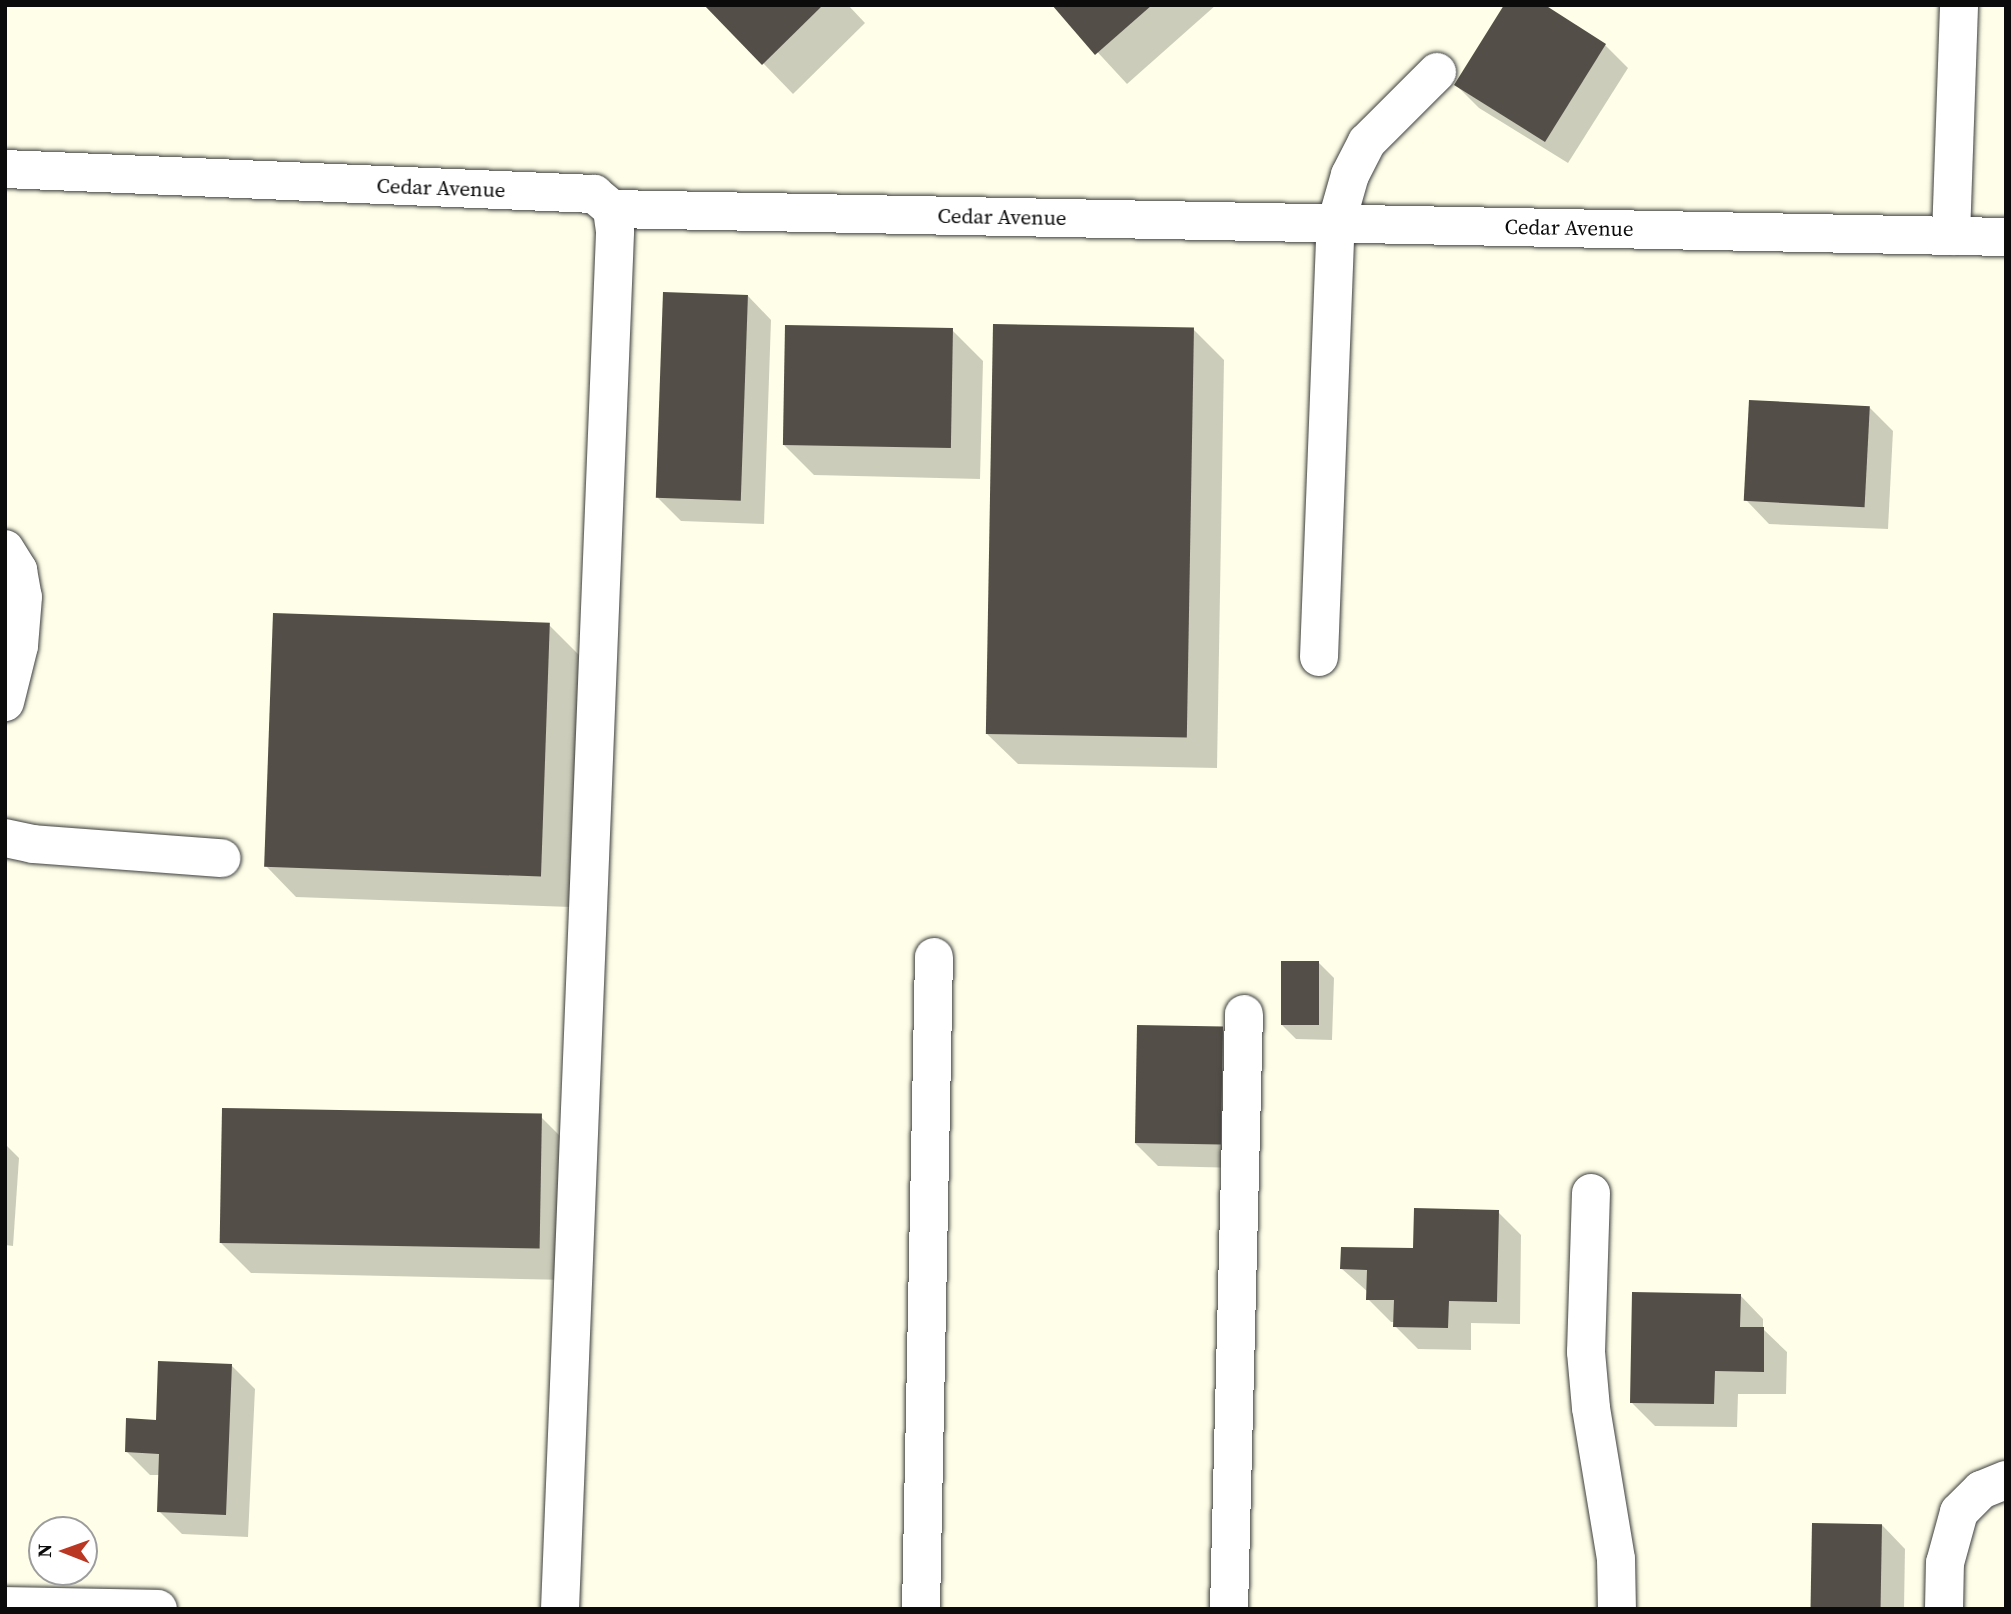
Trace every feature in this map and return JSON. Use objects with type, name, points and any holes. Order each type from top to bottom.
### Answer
[{"type":"street","points":[[1951,236],[1959,5]]},
{"type":"street","points":[[1319,657],[1336,224],[1350,175],[1367,142],[1437,72]]},
{"type":"street","name":"Cedar Avenue","points":[[5,169],[594,194],[612,209],[2006,237]]},
{"type":"street","points":[[560,1609],[615,231],[612,209]]},
{"type":"street","points":[[5,549],[18,570],[23,597],[19,646],[5,702]]},
{"type":"street","points":[[5,838],[33,844],[221,858]]},
{"type":"street","points":[[921,1609],[934,957]]},
{"type":"street","points":[[1229,1609],[1244,1014]]},
{"type":"street","points":[[1591,1192],[1586,1352],[1591,1408],[1616,1559],[1617,1609]]},
{"type":"street","points":[[1944,1609],[1945,1563],[1959,1511],[1981,1490],[2006,1480]]},
{"type":"street","points":[[5,1606],[158,1609]]},
{"type":"building","points":[[704,5],[823,5],[762,65]]},
{"type":"building","points":[[1052,5],[1152,5],[1095,55]]},
{"type":"building","points":[[1504,5],[1545,5],[1606,44],[1545,142],[1454,85]]},
{"type":"building","points":[[663,292],[748,295],[741,501],[656,498]]},
{"type":"building","points":[[993,324],[1194,328],[1187,737],[986,734]]},
{"type":"building","points":[[785,325],[953,328],[951,448],[783,445]]},
{"type":"building","points":[[1749,400],[1870,406],[1865,507],[1744,501]]},
{"type":"building","points":[[273,613],[550,623],[541,877],[264,867]]},
{"type":"building","points":[[1281,961],[1319,961],[1319,1025],[1281,1025]]},
{"type":"building","points":[[1137,1025],[1223,1027],[1221,1144],[1135,1143]]},
{"type":"building","points":[[222,1108],[542,1114],[540,1249],[220,1243]]},
{"type":"building","points":[[1414,1208],[1499,1210],[1497,1302],[1449,1301],[1448,1328],[1393,1327],[1394,1300],[1366,1300],[1367,1270],[1340,1269],[1341,1247],[1413,1248]]},
{"type":"building","points":[[1632,1292],[1741,1294],[1740,1327],[1764,1327],[1764,1372],[1715,1371],[1714,1404],[1630,1403]]},
{"type":"building","points":[[158,1361],[232,1364],[226,1515],[157,1512],[159,1454],[125,1452],[126,1418],[156,1420]]},
{"type":"building","points":[[1812,1523],[1882,1524],[1881,1609],[1810,1609]]}]
